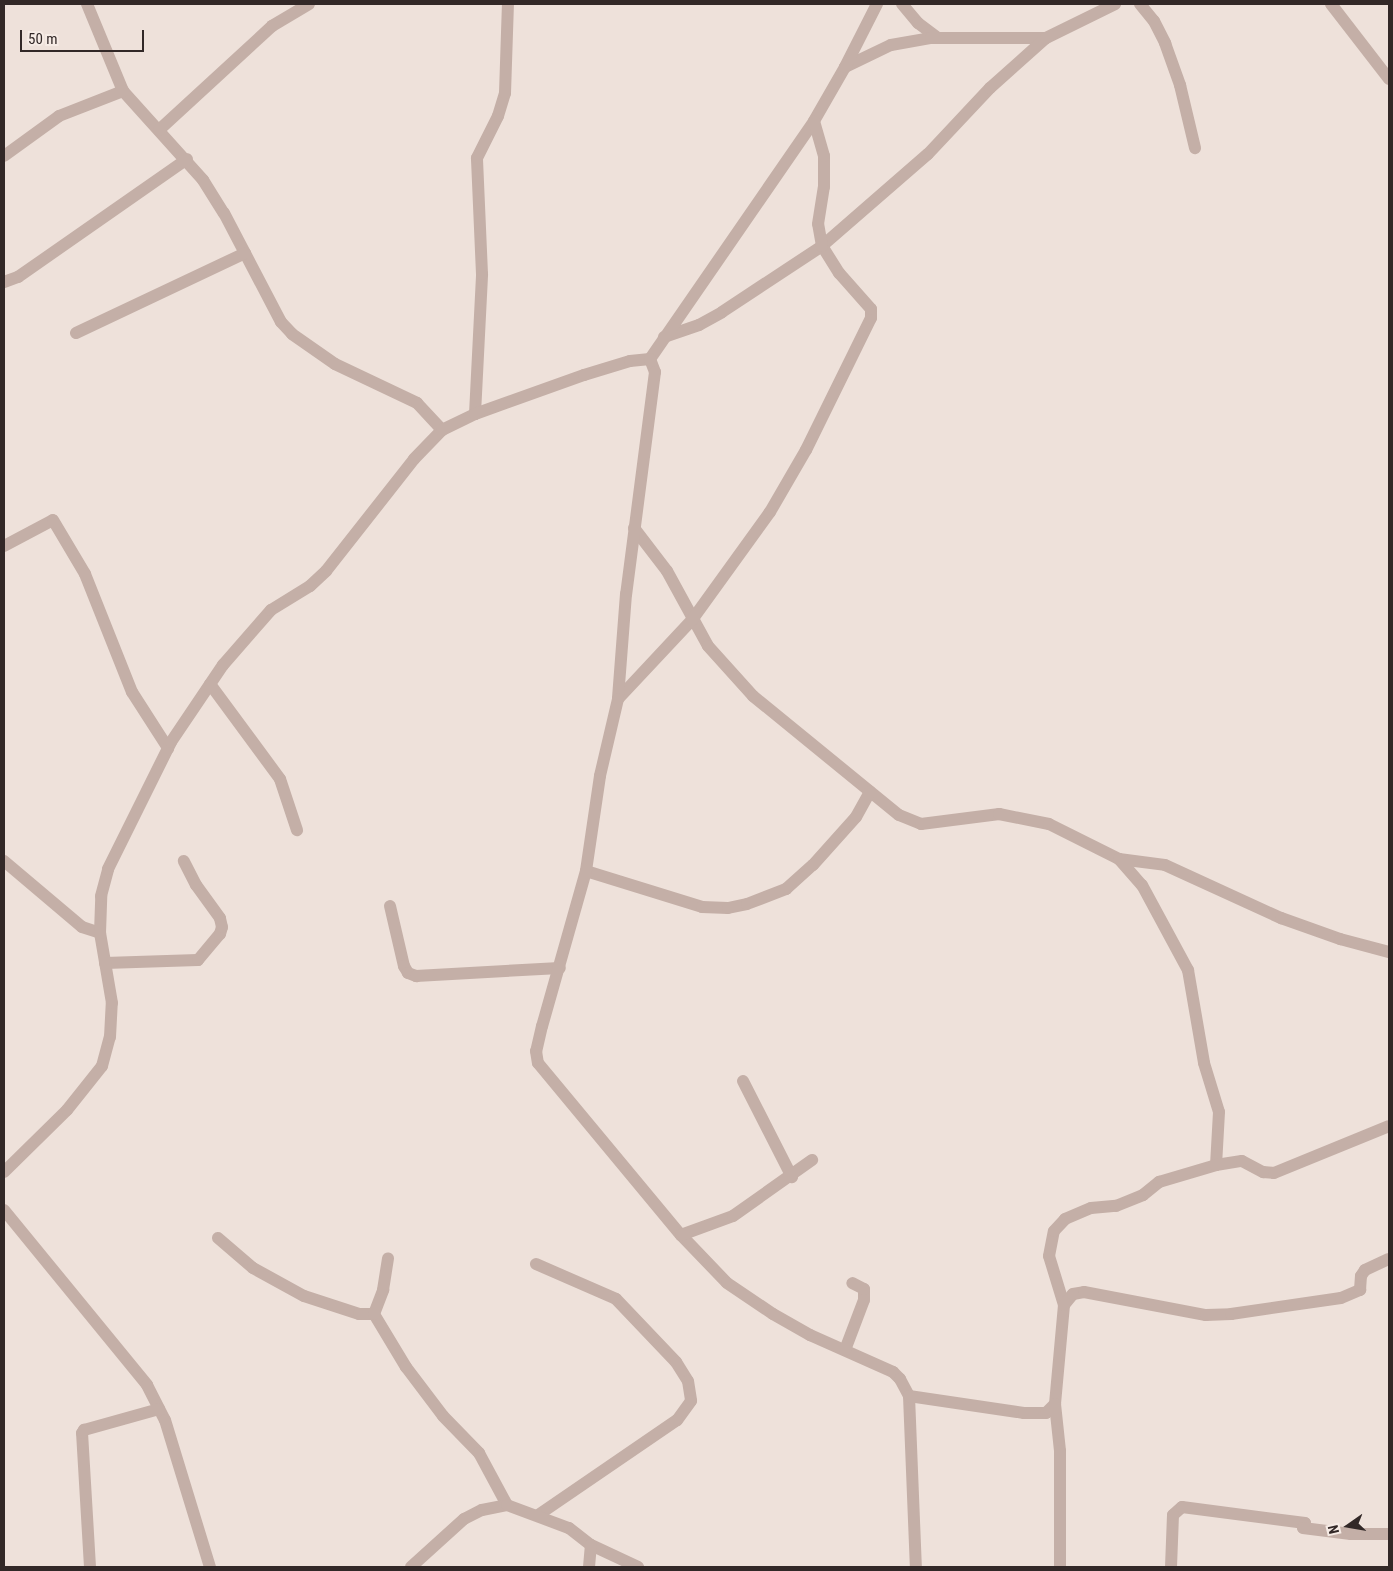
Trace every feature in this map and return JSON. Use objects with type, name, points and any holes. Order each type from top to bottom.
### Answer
[{"type":"street","points":[[87,4],[123,90],[188,160],[224,213],[281,322],[292,334],[335,364],[417,403],[442,430]]},
{"type":"street","points":[[159,130],[272,26],[309,4]]},
{"type":"street","points":[[474,414],[482,274],[477,158],[498,116],[505,93],[508,4]]},
{"type":"street","points":[[650,359],[814,121],[845,67],[877,4]]},
{"type":"street","points":[[902,4],[918,22],[938,38]]},
{"type":"street","points":[[664,337],[699,325],[722,312],[822,246],[928,154],[990,88],[1046,38],[1115,4]]},
{"type":"street","points":[[1140,4],[1154,22],[1165,43],[1180,85],[1195,148]]},
{"type":"street","points":[[1331,4],[1389,79]]},
{"type":"street","points":[[845,67],[891,45],[938,38],[1046,38]]},
{"type":"street","points":[[4,156],[59,116],[123,90]]},
{"type":"street","points":[[618,700],[692,620],[788,483],[871,318],[871,309],[839,273],[822,246],[818,224],[824,187],[824,156],[814,121]]},
{"type":"street","points":[[4,282],[18,277],[188,160]]},
{"type":"street","points":[[76,333],[245,253]]},
{"type":"street","points":[[4,1172],[67,1110],[102,1066],[110,1038],[112,1003],[100,934],[102,896],[108,869],[168,748],[210,684],[247,635],[272,610],[310,586],[326,571],[414,459],[442,430],[474,414],[630,361],[650,359]]},
{"type":"street","points":[[650,359],[655,372],[634,528],[618,700],[600,776],[586,871],[536,1051],[538,1062],[681,1235],[747,1298],[810,1335],[893,1372],[909,1396],[916,1567]]},
{"type":"street","points":[[4,546],[53,520],[85,574],[132,692],[168,748]]},
{"type":"street","points":[[634,528],[667,571],[692,620],[708,646],[753,696],[899,814],[921,824],[999,814],[1021,816],[1065,830],[1119,859],[1142,884],[1188,970],[1204,1063],[1219,1112],[1216,1165]]},
{"type":"street","points":[[210,684],[280,779],[297,830]]},
{"type":"street","points":[[586,871],[702,907],[728,908],[746,904],[786,889],[813,865],[856,817],[870,792]]},
{"type":"street","points":[[1119,859],[1173,867],[1224,894],[1281,918],[1389,952]]},
{"type":"street","points":[[4,861],[82,927],[100,934]]},
{"type":"street","points":[[105,962],[198,960],[220,934],[222,927],[220,918],[196,885],[184,861]]},
{"type":"street","points":[[390,906],[404,966],[408,973],[416,976],[560,968]]},
{"type":"street","points":[[743,1082],[792,1177]]},
{"type":"street","points":[[1064,1305],[1049,1256],[1054,1231],[1065,1219],[1091,1208],[1116,1206],[1143,1195],[1160,1182],[1216,1165],[1242,1161],[1263,1172],[1274,1173],[1389,1126]]},
{"type":"street","points":[[681,1235],[733,1216],[792,1177],[812,1160]]},
{"type":"street","points":[[4,1210],[130,1361],[159,1409],[210,1567]]},
{"type":"street","points":[[218,1238],[253,1268],[304,1296],[351,1311],[374,1314]]},
{"type":"street","points":[[374,1314],[384,1290],[388,1258]]},
{"type":"street","points":[[1060,1567],[1060,1451],[1054,1404],[1064,1305],[1068,1296],[1084,1292],[1206,1315],[1326,1302],[1359,1292],[1363,1272],[1389,1259]]},
{"type":"street","points":[[536,1264],[616,1299],[676,1362],[688,1381],[691,1401],[678,1420],[538,1515]]},
{"type":"street","points":[[845,1350],[864,1300],[864,1289],[852,1283]]},
{"type":"street","points":[[374,1314],[406,1367],[443,1416],[479,1453],[507,1506]]},
{"type":"street","points":[[909,1396],[1024,1413],[1046,1413],[1054,1404]]},
{"type":"street","points":[[90,1567],[82,1434],[84,1430],[159,1409]]},
{"type":"street","points":[[415,1566],[464,1519],[482,1510],[507,1506],[538,1515],[569,1528],[592,1545],[638,1567]]},
{"type":"street","points":[[1172,1567],[1173,1515],[1182,1507],[1305,1523],[1304,1528],[1323,1531],[1389,1534]]},
{"type":"street","points":[[589,1567],[592,1545]]}]
